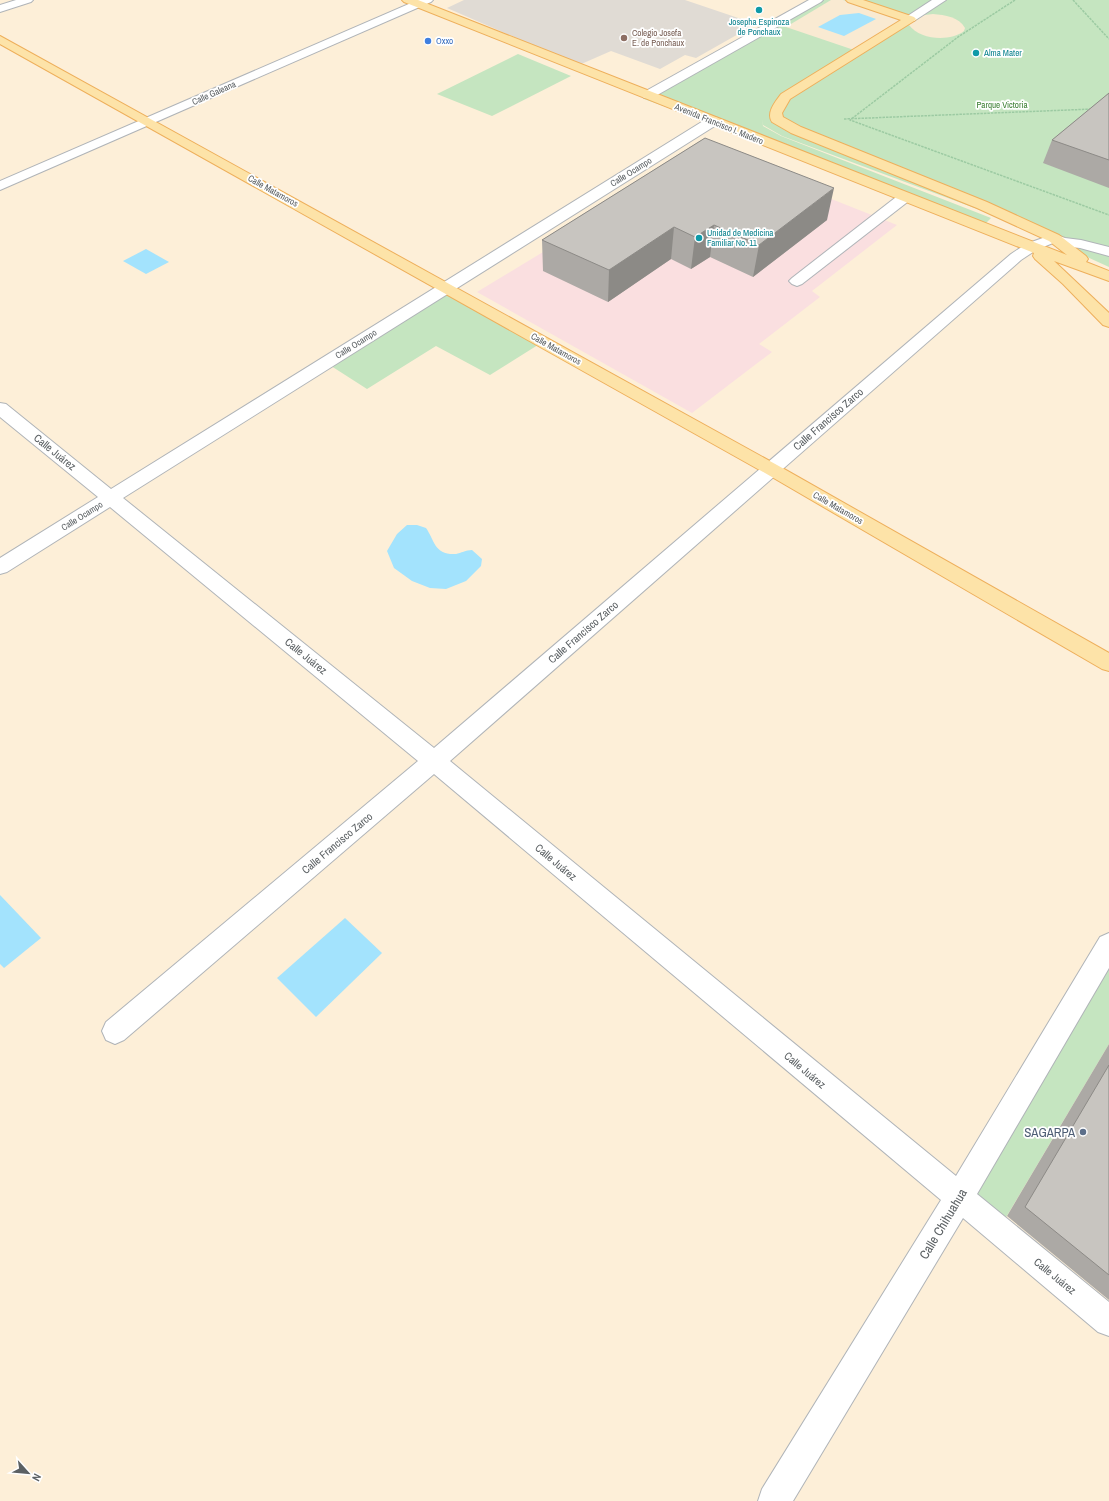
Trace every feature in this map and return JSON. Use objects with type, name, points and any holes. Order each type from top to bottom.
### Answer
[{"type":"main road","points":[[852,0],[910,19]]},
{"type":"main road","name":"Avenida Francisco I. Madero","points":[[418,1],[713,121],[1030,247],[1103,274]]},
{"type":"main road","points":[[910,19],[785,96],[776,113],[777,119],[796,130],[982,205],[1054,238],[1103,274],[1109,283]]},
{"type":"main road","name":"Calle Matamoros","points":[[0,39],[771,469],[1109,663]]},
{"type":"main road","points":[[1030,247],[1068,281],[1109,322]]},
{"type":"street","points":[[0,9],[27,0]]},
{"type":"street","points":[[648,95],[816,0]]},
{"type":"street","points":[[910,19],[940,0]]},
{"type":"street","name":"Calle Galeana","points":[[0,186],[148,122],[418,1]]},
{"type":"street","name":"Calle Ocampo","points":[[0,567],[713,121]]},
{"type":"street","points":[[797,281],[905,197]]},
{"type":"street","points":[[1054,238],[1062,242],[1081,244],[1109,252]]},
{"type":"street","name":"Calle Francisco Zarco","points":[[115,1031],[434,761],[1016,257],[1030,247],[1054,238]]},
{"type":"street","name":"Calle Juárez","points":[[0,408],[434,761],[1109,1321]]},
{"type":"street","name":"Calle Chihuahua","points":[[774,1501],[959,1198],[1109,945]]},
{"type":"path","points":[[850,120],[958,37],[1014,0]]},
{"type":"path","points":[[1073,0],[1109,39]]},
{"type":"path","points":[[842,119],[850,120],[1093,109]]},
{"type":"path","points":[[850,120],[1109,215]]},
{"type":"shaded area","points":[[0,0],[1109,0],[1109,1501],[0,1501]]},
{"type":"shaded area","name":"Colegio Josefa E. de Ponchaux","points":[[464,0],[685,0],[756,24],[696,58],[685,55],[660,69],[611,51],[579,65],[447,8]]},
{"type":"shaded area","points":[[710,151],[897,225],[812,291],[820,297],[759,344],[772,352],[692,413],[477,292]]},
{"type":"green space","name":"Parque Victoria","points":[[819,0],[1109,0],[1109,267],[1004,219],[782,136],[763,125],[762,119],[763,126],[781,136],[991,218],[986,223],[644,99]]},
{"type":"green space","points":[[518,54],[571,76],[492,116],[437,94]]},
{"type":"green space","points":[[446,290],[541,343],[490,375],[436,346],[367,389],[328,364]]},
{"type":"green space","points":[[1109,956],[1109,1044],[1005,1219],[962,1197]]},
{"type":"sand","points":[[831,0],[843,0],[902,19],[854,50],[786,27]]},
{"type":"sand","points":[[933,14],[947,16],[959,21],[965,28],[964,31],[951,37],[935,38],[920,34],[909,25],[910,22],[917,16]]},
{"type":"water","points":[[859,13],[876,19],[844,36],[818,27],[840,15]]},
{"type":"water","points":[[146,249],[169,262],[146,274],[123,261]]},
{"type":"water","points":[[407,525],[417,525],[426,528],[436,546],[443,552],[456,554],[472,550],[482,559],[481,566],[466,581],[446,589],[430,588],[412,581],[394,568],[387,551],[397,534]]},
{"type":"water","points":[[0,895],[41,938],[4,968],[0,964]]},
{"type":"water","points":[[345,918],[382,953],[316,1017],[277,978]]},
{"type":"building","points":[[1109,93],[1109,160],[1052,140]]},
{"type":"building","points":[[705,138],[834,188],[759,245],[714,225],[695,237],[674,227],[609,270],[542,240]]},
{"type":"building","name":"SAGARPA","points":[[1109,1065],[1109,1275],[1025,1207]]},
{"type":"place","name":"Josepha Espinoza de Ponchaux","points":[[759,10]]},
{"type":"place","name":"Colegio Josefa E. de Ponchaux","points":[[624,38]]},
{"type":"place","name":"Oxxo","points":[[428,41]]},
{"type":"place","name":"Alma Mater","points":[[976,53]]},
{"type":"place","name":"Unidad de Medicina Familiar No. 11","points":[[699,238]]},
{"type":"place","name":"SAGARPA","points":[[1083,1132]]}]
